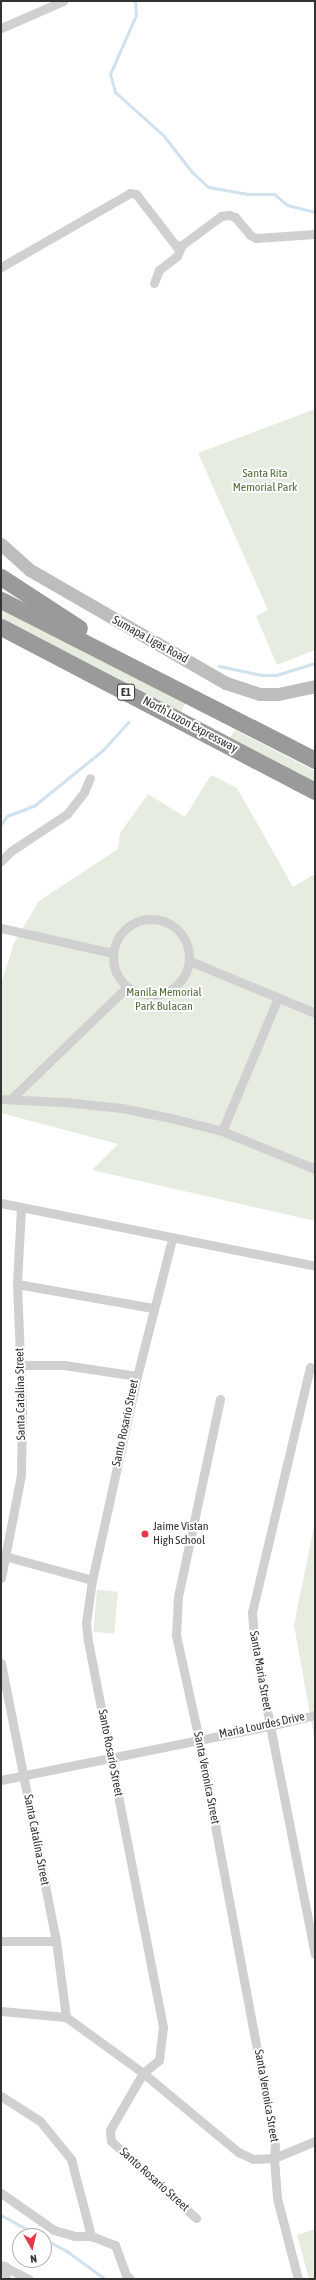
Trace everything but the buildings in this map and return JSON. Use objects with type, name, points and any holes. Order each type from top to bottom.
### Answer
[{"type":"highway","points":[[1,576],[79,628],[95,647]]},
{"type":"highway","name":"E1","points":[[1,600],[315,760]]},
{"type":"highway","name":"North Luzon Expressway","points":[[1,627],[315,791]]},
{"type":"main road","name":"Sumapa Ligas Road","points":[[1,544],[30,570],[226,683],[259,694],[278,694],[315,686]]},
{"type":"street","points":[[1,28],[46,4],[63,1]]},
{"type":"street","points":[[1,267],[130,193],[136,194],[173,243],[182,246]]},
{"type":"street","points":[[154,283],[159,270],[177,256],[182,246],[221,216],[229,215],[235,217],[250,235],[256,238],[315,234]]},
{"type":"street","points":[[1,862],[11,851],[67,814],[84,792],[90,778]]},
{"type":"street","points":[[146,918],[159,919],[171,924],[187,941],[190,961],[180,982],[171,990],[149,995],[127,987],[119,978],[114,966],[113,953],[116,941],[123,930],[134,922],[146,918]]},
{"type":"street","points":[[1,928],[113,953]]},
{"type":"street","points":[[190,961],[315,1013]]},
{"type":"street","points":[[11,1099],[127,987]]},
{"type":"street","points":[[222,1131],[278,998]]},
{"type":"street","points":[[1,1099],[122,1108],[222,1131],[315,1169]]},
{"type":"street","points":[[1,1203],[172,1239],[315,1266]]},
{"type":"street","name":"Santa Catalina Street","points":[[1,1578],[3,1555],[21,1475],[21,1365],[17,1284],[21,1208]]},
{"type":"street","name":"Santo Rosario Street","points":[[172,1239],[153,1308],[137,1376],[92,1580],[86,1623],[88,1641],[163,2026],[159,2060],[143,2073],[110,2130],[111,2141],[196,2218]]},
{"type":"street","points":[[17,1284],[153,1308]]},
{"type":"street","points":[[21,1365],[64,1365],[137,1376]]},
{"type":"street","name":"Santa Maria Street","points":[[310,1367],[252,1612],[254,1644],[315,1954]]},
{"type":"street","name":"Santa Veronica Street","points":[[220,1399],[175,1614],[176,1635],[199,1740],[275,2146],[274,2158],[277,2198],[298,2279]]},
{"type":"street","points":[[3,1555],[92,1580]]},
{"type":"street","name":"Santa Catalina Street","points":[[1,1663],[2,1676],[56,1941],[66,2017]]},
{"type":"street","name":"Maria Lourdes Drive","points":[[1,1780],[23,1774],[270,1726],[313,1715]]},
{"type":"street","points":[[305,1908],[315,1907]]},
{"type":"street","points":[[1,1942],[56,1941]]},
{"type":"street","points":[[1,2011],[66,2017],[143,2073],[238,2152],[253,2159],[274,2158],[315,2141]]},
{"type":"street","points":[[1,2096],[40,2121],[71,2159],[91,2236]]},
{"type":"street","points":[[1,2193],[54,2230],[75,2236],[91,2236],[115,2245],[126,2275],[130,2279]]},
{"type":"street","points":[[3,2266],[6,2279]]},
{"type":"street","points":[[3,2266],[29,2279]]},
{"type":"green space","name":"Santa Rita Memorial Park","points":[[315,409],[315,650],[277,665],[256,616],[268,610],[198,453]]},
{"type":"green space","points":[[1,609],[185,703],[180,714],[1,622]]},
{"type":"green space","points":[[235,730],[315,771],[315,784],[230,738]]},
{"type":"green space","name":"Manila Memorial Park Bulacan","points":[[211,775],[237,788],[293,887],[315,874],[315,1221],[92,1170],[118,1144],[1,1113],[1,984],[14,943],[39,901],[118,849],[120,833],[148,794],[185,817]]},
{"type":"green space","points":[[315,1522],[315,1742],[294,1625]]},
{"type":"green space","points":[[97,1590],[118,1592],[114,1634],[93,1632]]},
{"type":"green space","points":[[315,2229],[315,2279],[309,2279],[297,2235]]},
{"type":"waterway","points":[[135,1],[136,15],[110,74],[115,92],[163,135],[192,172],[208,187],[246,194],[274,194],[287,205],[315,212]]},
{"type":"waterway","points":[[219,666],[261,675],[276,675],[315,663]]},
{"type":"waterway","points":[[1,824],[7,816],[35,805],[103,750],[128,722]]},
{"type":"waterway","points":[[1,2215],[25,2228]]},
{"type":"waterway","points":[[52,2243],[68,2252],[105,2279]]},
{"type":"place","name":"Jaime Vistan High School","points":[[145,1534]]}]
